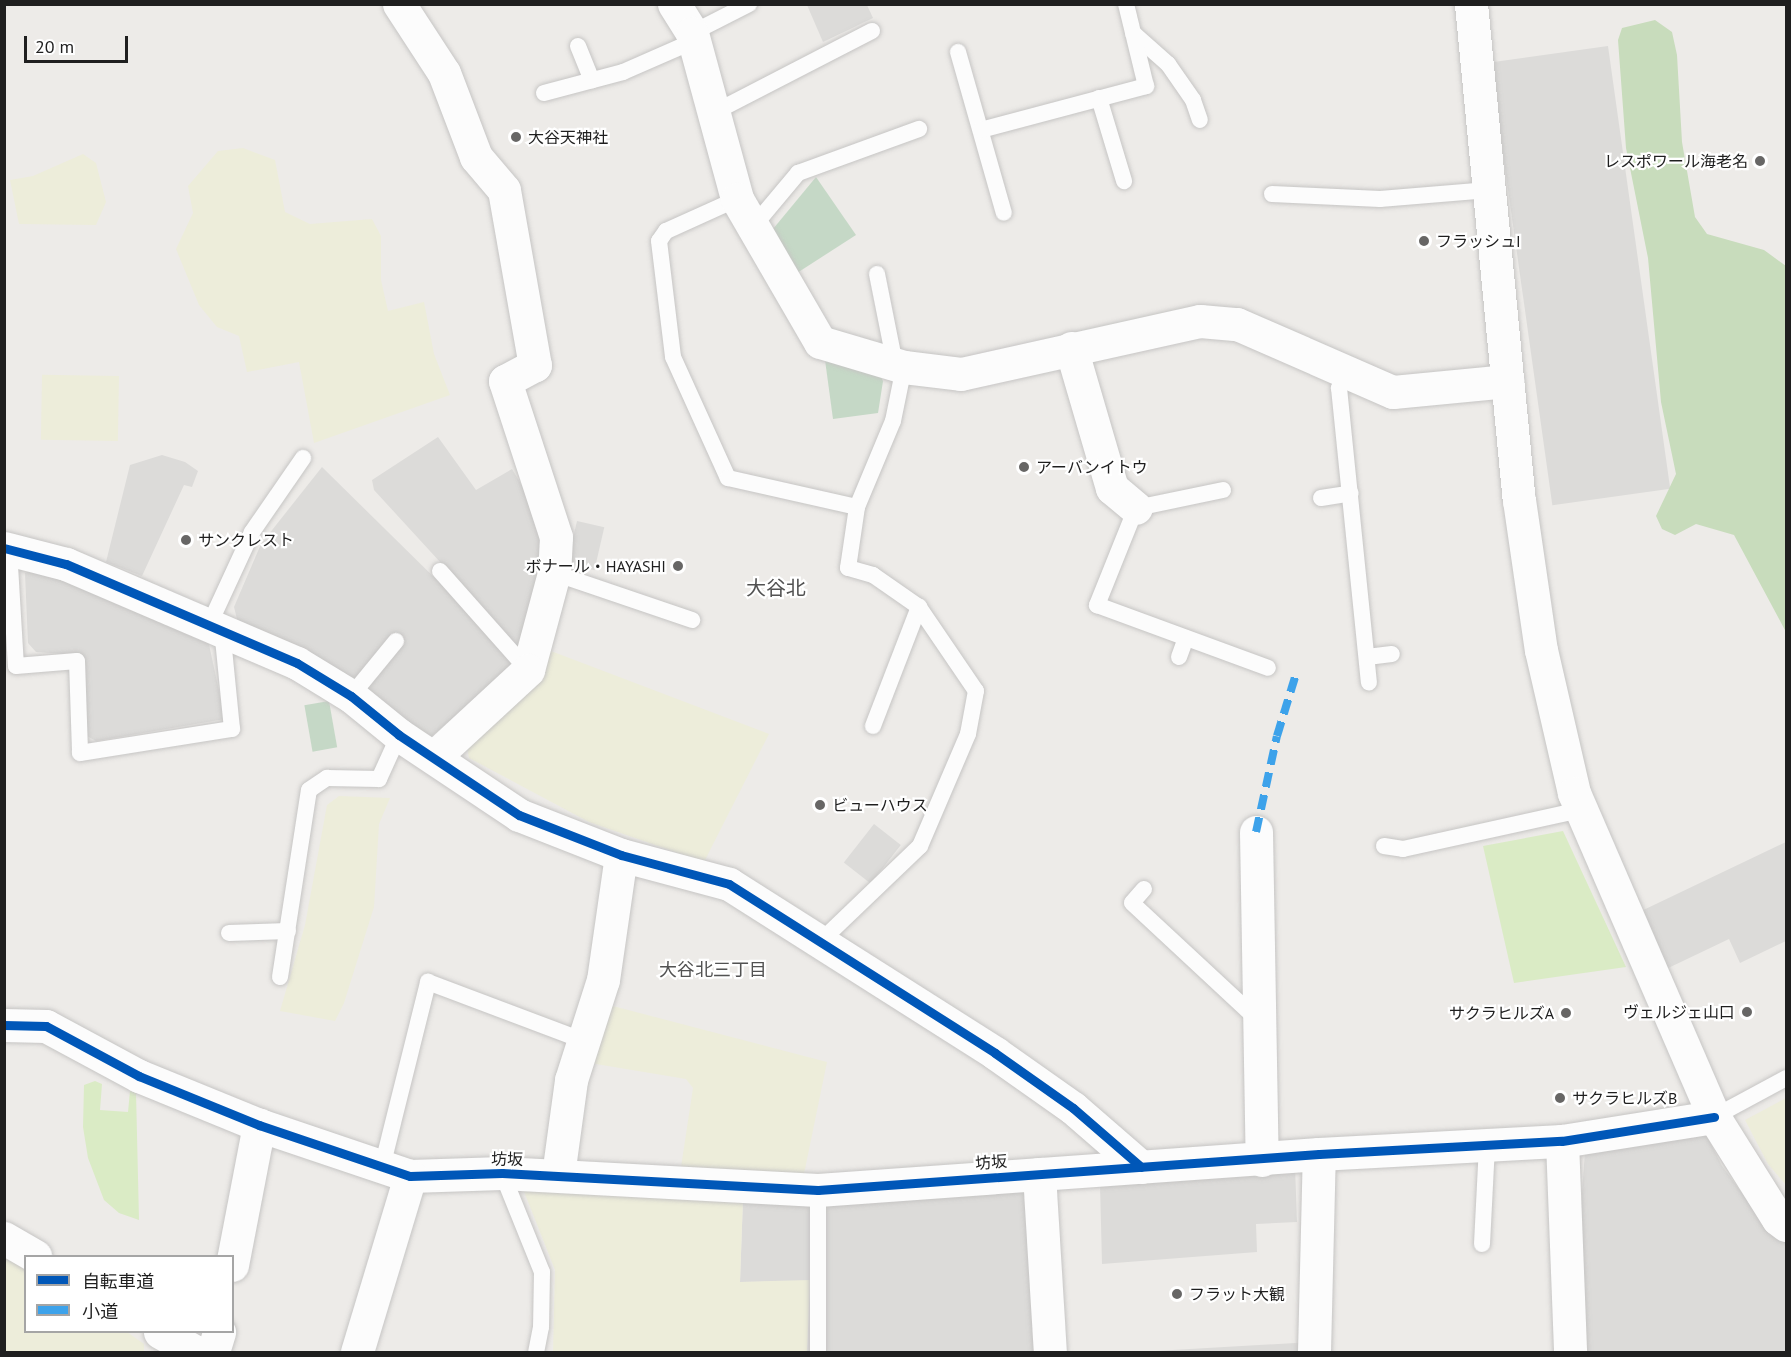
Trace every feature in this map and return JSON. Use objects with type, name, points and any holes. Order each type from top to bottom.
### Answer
[{"type":"street","points":[[399,4],[444,74],[476,157],[504,189],[535,364],[505,381],[556,537],[554,573],[528,670],[434,757]]},
{"type":"street","points":[[674,4],[693,37],[737,199],[820,342],[899,366],[961,374],[1200,321],[1237,324],[1393,392],[1507,381]]},
{"type":"street","points":[[1471,4],[1519,500],[1541,650],[1581,810],[1714,1117],[1772,1209],[1786,1225]]},
{"type":"street","points":[[1071,348],[1112,488],[1136,508]]},
{"type":"street","points":[[7,549],[66,564],[216,626],[297,663],[351,696],[399,735],[519,814],[621,855],[729,884],[821,941],[1073,1108],[1141,1167]]},
{"type":"street","points":[[1256,832],[1262,1160]]},
{"type":"street","points":[[558,1175],[571,1080],[603,980],[621,855]]},
{"type":"street","name":"坊坂","points":[[4,1024],[46,1026],[139,1076],[259,1125],[396,1171],[558,1175],[818,1190],[1262,1160],[1319,1154],[1562,1141],[1714,1117]]},
{"type":"street","points":[[234,1255],[259,1125]]},
{"type":"street","points":[[1562,1141],[1570,1353]]},
{"type":"street","points":[[1314,1353],[1319,1154]]},
{"type":"street","points":[[357,1353],[396,1171]]},
{"type":"street","points":[[1039,1174],[1050,1353]]},
{"type":"street","points":[[4,1238],[32,1255]]},
{"type":"street","points":[[162,1333],[196,1353]]},
{"type":"street","points":[[213,1353],[219,1333]]},
{"type":"lane","points":[[544,93],[623,72],[693,37],[749,4]]},
{"type":"lane","points":[[981,130],[1146,86],[1126,4]]},
{"type":"lane","points":[[713,113],[872,31]]},
{"type":"lane","points":[[1133,33],[1168,64],[1192,99],[1200,120]]},
{"type":"lane","points":[[578,46],[592,80]]},
{"type":"lane","points":[[958,52],[1004,213]]},
{"type":"lane","points":[[1098,98],[1124,181]]},
{"type":"lane","points":[[752,228],[798,174],[919,129]]},
{"type":"lane","points":[[1272,194],[1380,200],[1489,190]]},
{"type":"lane","points":[[737,199],[666,231],[659,241],[673,357],[728,478],[857,507]]},
{"type":"lane","points":[[821,941],[920,846],[968,734],[976,691],[919,607],[873,575],[848,568],[857,507],[892,421],[899,366],[877,274]]},
{"type":"lane","points":[[1347,372],[1340,388],[1369,682]]},
{"type":"lane","points":[[7,549],[16,666],[77,661],[80,753],[232,729],[216,626],[252,532],[303,458]]},
{"type":"lane","points":[[1223,490],[1136,508],[1097,605],[1268,668]]},
{"type":"lane","points":[[1322,498],[1351,493]]},
{"type":"lane","points":[[440,571],[528,670]]},
{"type":"lane","points":[[554,573],[692,620]]},
{"type":"lane","points":[[873,726],[919,607]]},
{"type":"lane","points":[[1179,657],[1186,638]]},
{"type":"lane","points":[[351,696],[396,642]]},
{"type":"lane","points":[[1367,657],[1392,654]]},
{"type":"lane","points":[[280,977],[309,790],[327,778],[379,778],[399,735]]},
{"type":"lane","points":[[1384,846],[1403,849],[1581,810]]},
{"type":"lane","points":[[1144,889],[1131,903],[1260,1022]]},
{"type":"lane","points":[[229,933],[288,931]]},
{"type":"lane","points":[[396,1171],[428,982],[584,1041]]},
{"type":"lane","points":[[1714,1117],[1786,1078]]},
{"type":"lane","points":[[1482,1244],[1487,1146]]},
{"type":"lane","points":[[502,1173],[542,1272],[541,1327],[536,1353]]},
{"type":"lane","points":[[818,1190],[819,1353]]},
{"type":"shaded area","points":[[807,5],[867,5],[873,18],[823,42]]},
{"type":"shaded area","points":[[1608,46],[1670,489],[1552,505],[1490,63]]},
{"type":"shaded area","points":[[438,437],[476,490],[512,469],[527,494],[550,551],[517,646],[374,490],[372,480]]},
{"type":"shaded area","points":[[162,455],[185,462],[198,471],[192,487],[184,485],[142,576],[106,562],[130,465]]},
{"type":"shaded area","points":[[322,467],[512,654],[511,669],[426,741],[238,623],[234,607],[261,544]]},
{"type":"shaded area","points":[[577,521],[604,527],[594,570],[567,564]]},
{"type":"shaded area","points":[[32,570],[204,621],[225,719],[96,741],[85,735],[79,655],[36,652],[28,643],[25,573]]},
{"type":"shaded area","points":[[874,824],[901,845],[871,884],[844,863]]},
{"type":"shaded area","points":[[1786,842],[1786,941],[1740,963],[1729,939],[1662,971],[1635,914]]},
{"type":"shaded area","points":[[1704,1130],[1722,1166],[1761,1219],[1786,1243],[1786,1352],[1586,1352],[1579,1233],[1585,1152]]},
{"type":"shaded area","points":[[1295,1167],[1297,1222],[1256,1224],[1257,1252],[1102,1264],[1100,1184]]},
{"type":"shaded area","points":[[1027,1187],[1043,1352],[807,1352],[810,1281],[740,1282],[743,1198]]},
{"type":"shaded area","points":[[1312,1342],[1311,1352],[1138,1352]]},
{"type":"green space","points":[[1655,20],[1672,32],[1677,55],[1682,142],[1695,217],[1707,234],[1764,250],[1786,266],[1786,632],[1734,535],[1696,524],[1675,535],[1662,529],[1656,516],[1676,474],[1661,402],[1648,258],[1626,148],[1618,40],[1622,28]]},
{"type":"green space","points":[[243,148],[275,160],[285,212],[310,224],[372,219],[381,236],[381,280],[388,311],[424,302],[434,354],[450,395],[314,443],[299,362],[247,372],[239,336],[217,327],[199,305],[176,249],[193,213],[188,186],[218,151]]},
{"type":"green space","points":[[83,154],[96,163],[106,202],[96,225],[19,224],[10,180],[33,176]]},
{"type":"green space","points":[[816,177],[856,235],[797,273],[773,229]]},
{"type":"green space","points":[[825,360],[877,370],[883,381],[878,413],[833,419]]},
{"type":"green space","points":[[42,375],[119,376],[118,441],[41,440]]},
{"type":"green space","points":[[543,648],[769,734],[704,862],[589,822],[469,758],[467,747]]},
{"type":"green space","points":[[329,701],[337,747],[313,752],[304,705]]},
{"type":"green space","points":[[339,796],[390,798],[379,824],[374,907],[344,1003],[335,1021],[280,1011],[305,925],[327,805]]},
{"type":"green space","points":[[1563,831],[1626,967],[1514,983],[1483,846]]},
{"type":"green space","points":[[609,1005],[827,1062],[804,1174],[681,1167],[693,1088],[686,1079],[590,1063]]},
{"type":"green space","points":[[95,1081],[102,1084],[100,1110],[128,1112],[130,1091],[136,1092],[139,1220],[119,1213],[104,1200],[88,1158],[83,1127],[84,1085]]},
{"type":"green space","points":[[1786,1098],[1786,1185],[1768,1164],[1745,1120]]},
{"type":"green space","points":[[523,1189],[743,1198],[740,1282],[810,1280],[807,1352],[553,1352],[555,1270]]},
{"type":"green space","points":[[4,1257],[24,1265],[24,1333],[128,1333],[144,1344],[144,1352],[5,1352]]},
{"type":"marked path","points":[[1256,832],[1277,736],[1295,677]]},
{"type":"cycle path","points":[[4,548],[66,564],[297,663],[351,696],[399,735],[519,815],[621,855],[729,884],[995,1053],[1073,1108],[1141,1167]]},
{"type":"cycle path","points":[[4,1025],[46,1026],[139,1076],[259,1125],[410,1176],[502,1173],[818,1190],[1319,1154],[1562,1141],[1714,1117]]},
{"type":"place","name":"大谷天神社","points":[[516,137]]},
{"type":"place","name":"レスポワール海老名","points":[[1760,161]]},
{"type":"place","name":"フラッシュI","points":[[1424,241]]},
{"type":"place","name":"アーバンイトウ","points":[[1024,467]]},
{"type":"place","name":"サンクレスト","points":[[186,540]]},
{"type":"place","name":"ボナール・HAYASHI","points":[[678,566]]},
{"type":"place","name":"ビューハウス","points":[[820,805]]},
{"type":"place","name":"ヴェルジェ山口","points":[[1747,1012]]},
{"type":"place","name":"サクラヒルズA","points":[[1566,1013]]},
{"type":"place","name":"サクラヒルズB","points":[[1560,1098]]},
{"type":"place","name":"フラット大観","points":[[1177,1294]]},
{"type":"district","name":"大谷北","points":[[776,588]]},
{"type":"district","name":"大谷北三丁目","points":[[713,970]]}]
